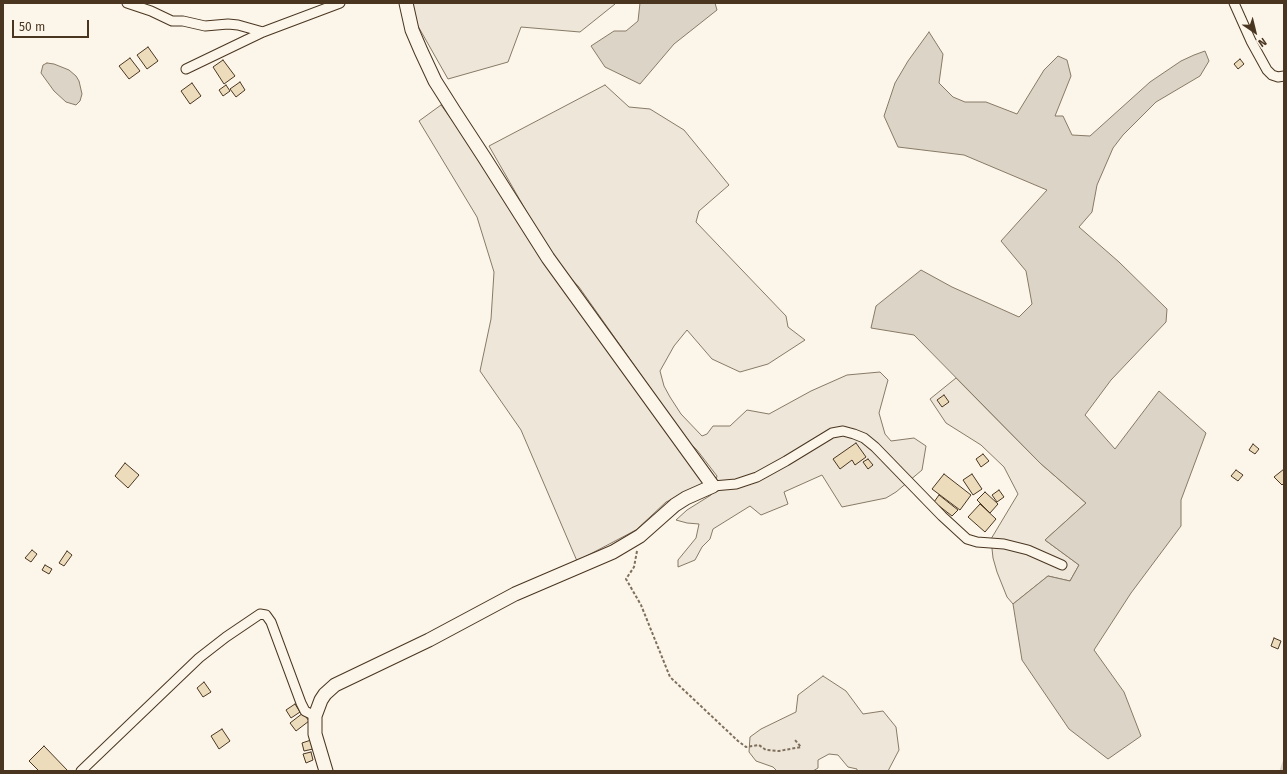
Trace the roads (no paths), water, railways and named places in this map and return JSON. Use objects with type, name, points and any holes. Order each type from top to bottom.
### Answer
[{"type":"street","points":[[127,3],[151,11],[172,21],[183,21],[205,26],[228,24],[238,25],[263,32]]},
{"type":"street","points":[[186,69],[263,32],[340,3]]},
{"type":"street","points":[[406,3],[412,30],[420,52],[454,111],[548,258],[601,329],[713,486]]},
{"type":"street","points":[[1234,3],[1251,41],[1267,70],[1272,75],[1278,77],[1284,76]]},
{"type":"street","points":[[326,771],[315,734],[315,716],[321,700],[335,685],[429,640],[515,594],[614,552],[640,536],[665,512],[686,498],[713,486],[736,484],[757,477],[837,431],[843,431],[864,438],[953,527],[967,539],[977,542],[1004,544],[1028,550],[1062,565]]},
{"type":"street","points":[[81,771],[200,658],[226,637],[260,614],[266,615],[271,622],[305,711],[315,716]]},
{"type":"waterway","points":[[1281,771],[1284,762]]}]
